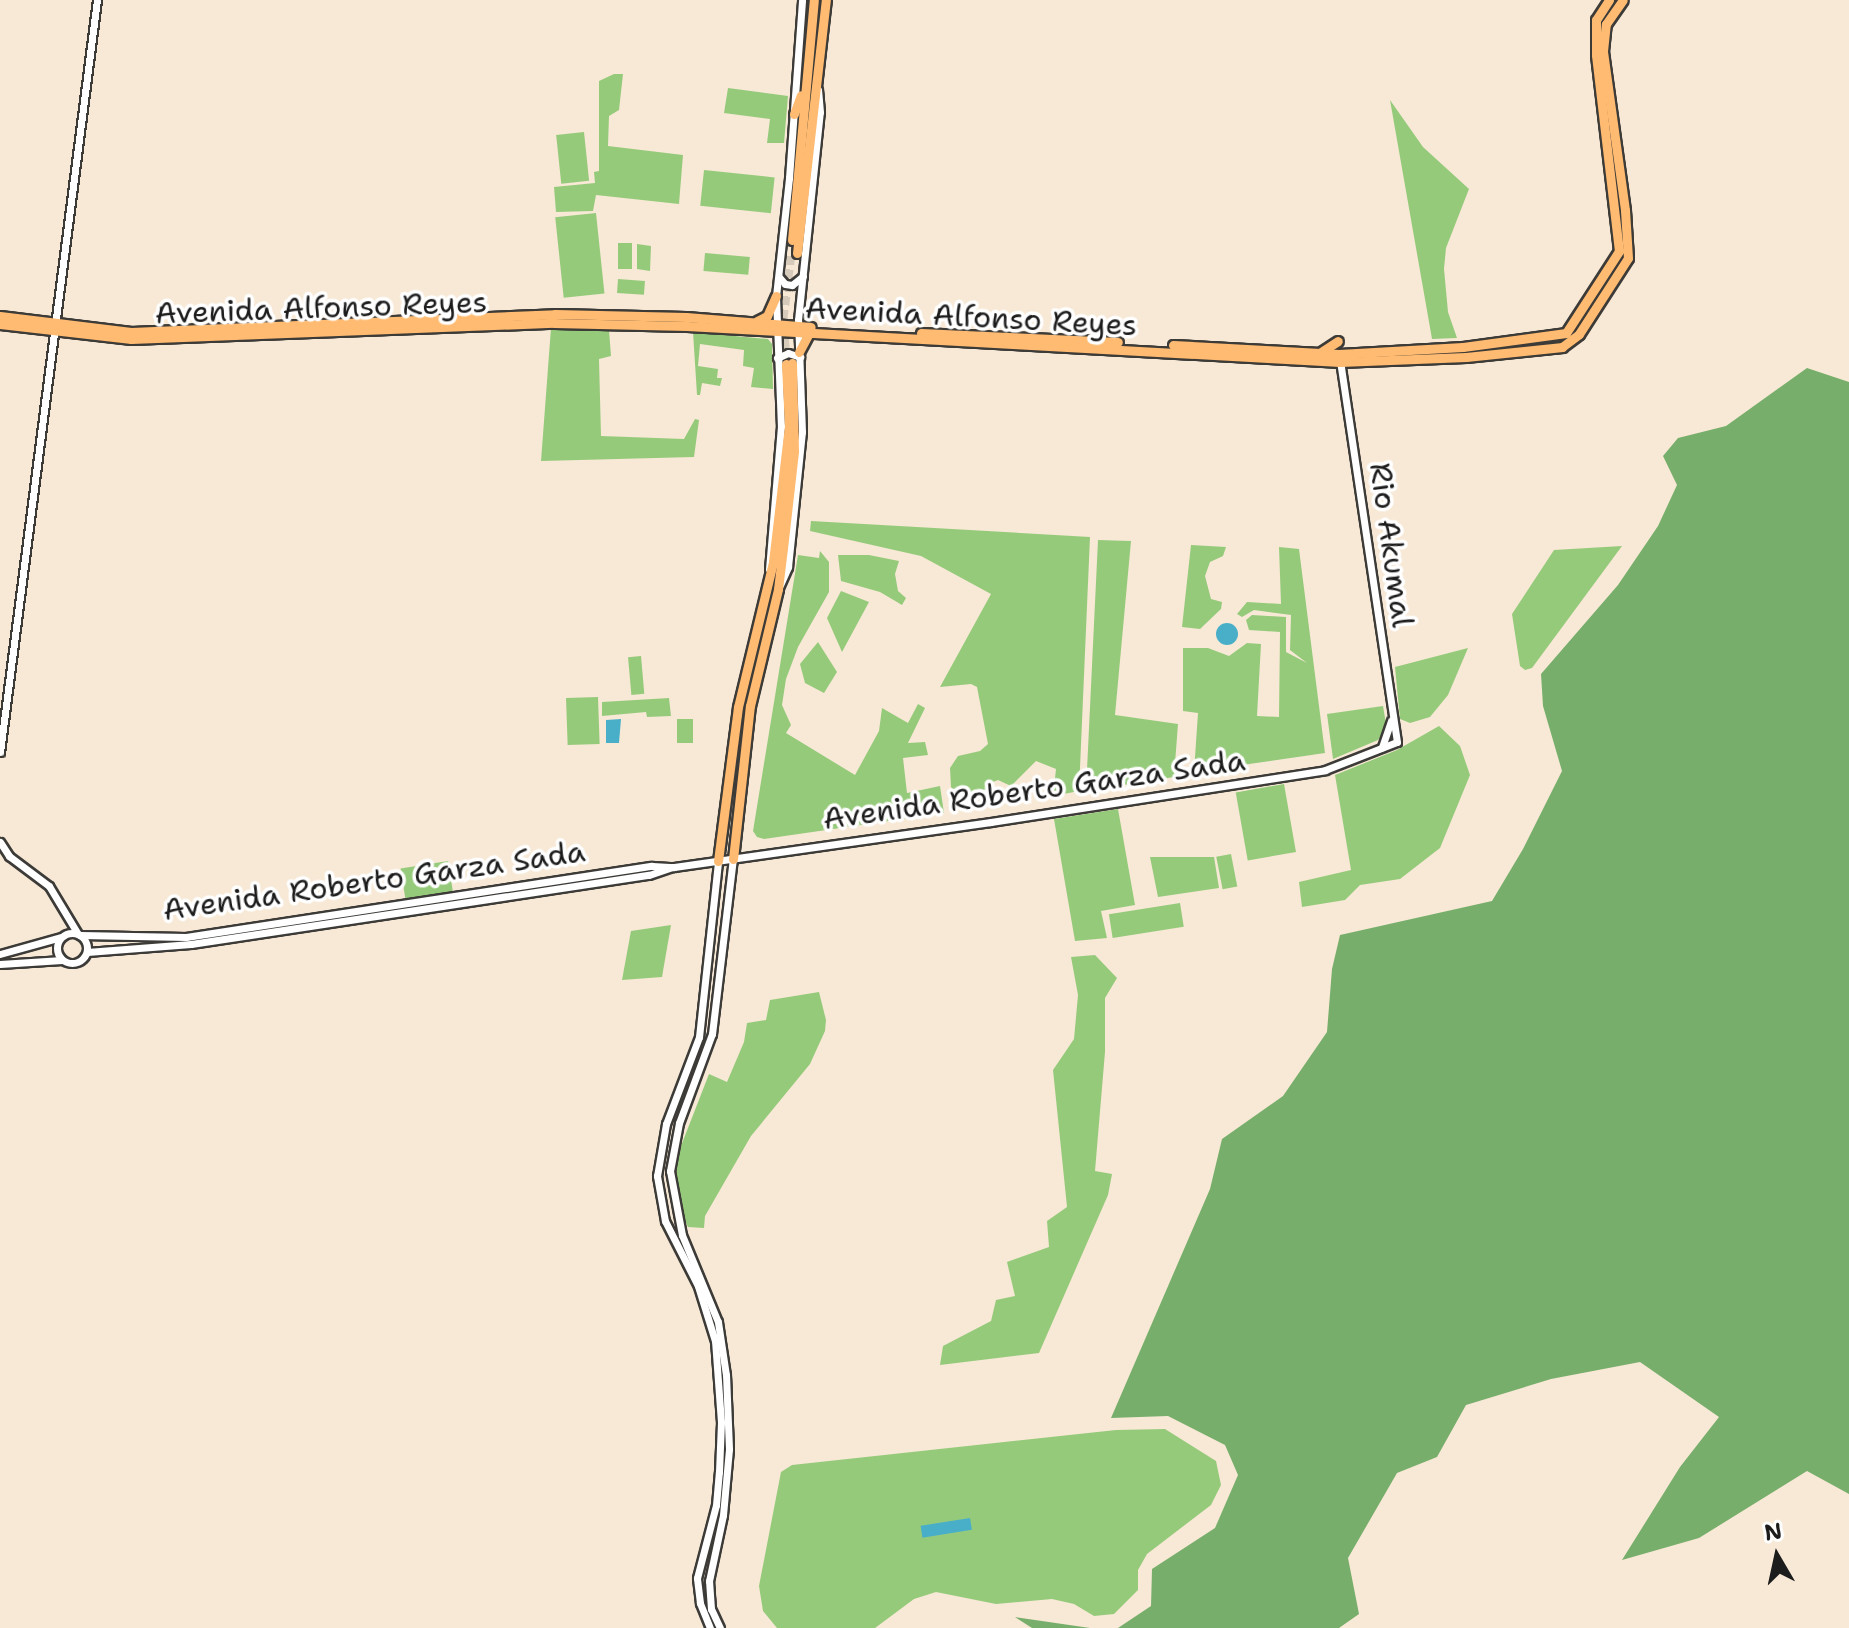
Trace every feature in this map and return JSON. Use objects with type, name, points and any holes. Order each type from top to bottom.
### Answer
[{"type":"main road","points":[[814,0],[794,253],[826,0]]},
{"type":"main road","name":"Avenida Alfonso Reyes","points":[[1426,354],[1563,335],[1615,262],[1620,241],[1595,31],[1596,20],[1609,0]]},
{"type":"main road","name":"Avenida Alfonso Reyes","points":[[0,324],[158,339],[554,323],[776,328],[1340,358],[1426,354],[1458,357],[1569,344],[1579,334],[1624,266],[1628,245],[1602,39],[1606,24],[1623,0]]},
{"type":"main road","points":[[794,114],[808,69]]},
{"type":"main road","points":[[754,322],[767,316],[776,296]]},
{"type":"main road","name":"Avenida Alfonso Reyes","points":[[0,316],[55,329],[131,332],[555,314],[754,322],[776,328]]},
{"type":"main road","name":"Avenida Alfonso Reyes","points":[[802,331],[1318,353],[1340,358]]},
{"type":"main road","points":[[718,861],[738,707],[770,580],[789,426],[791,359],[802,331]]},
{"type":"main road","points":[[1318,353],[1338,341]]},
{"type":"main road","points":[[1458,357],[1463,347]]},
{"type":"main road","points":[[733,859],[750,706],[778,589],[794,451],[791,359]]},
{"type":"street","points":[[0,752],[97,0]]},
{"type":"street","points":[[791,359],[776,328],[776,296],[802,0]]},
{"type":"street","points":[[802,331],[803,275],[820,112],[817,83]]},
{"type":"street","points":[[778,275],[782,282],[792,285],[803,275]]},
{"type":"street","name":"Rio Akumal","points":[[1340,358],[1397,742]]},
{"type":"street","points":[[1382,747],[1392,719]]},
{"type":"street","name":"Avenida Roberto Garza Sada","points":[[87,952],[241,937],[649,875],[674,867],[1309,773],[1338,767],[1397,742]]},
{"type":"street","points":[[0,842],[9,856],[49,886],[85,940],[87,952],[77,962],[0,964]]},
{"type":"street","points":[[720,1628],[711,1609],[709,1581],[723,1515],[729,1449],[726,1375],[715,1311],[682,1235],[670,1180],[673,1148],[712,1034],[733,859]]},
{"type":"street","points":[[710,1628],[700,1603],[697,1578],[716,1505],[719,1472],[721,1422],[716,1350],[708,1309],[665,1221],[658,1188],[660,1149],[699,1037],[718,861]]},
{"type":"street","name":"Avenida Roberto Garza Sada","points":[[79,934],[204,934],[652,866],[674,867]]},
{"type":"street","points":[[63,910],[63,936],[57,947],[63,960]]},
{"type":"street","points":[[0,954],[79,934]]},
{"type":"street","points":[[169,946],[204,934],[241,937]]},
{"type":"street","points":[[114,951],[136,936]]},
{"type":"street","points":[[665,1221],[678,1216]]},
{"type":"green space","points":[[614,74],[623,74],[619,110],[609,116],[608,146],[683,155],[679,204],[596,195],[593,211],[556,212],[554,187],[595,183],[594,172],[599,171],[599,81]]},
{"type":"green space","points":[[728,88],[788,96],[784,143],[767,143],[770,119],[724,113]]},
{"type":"green space","points":[[1390,100],[1423,147],[1469,189],[1446,248],[1444,269],[1448,312],[1457,338],[1432,339]]},
{"type":"green space","points":[[584,132],[589,181],[561,184],[556,135]]},
{"type":"green space","points":[[704,170],[775,177],[771,213],[700,206]]},
{"type":"green space","points":[[596,213],[604,294],[564,298],[555,217]]},
{"type":"green space","points":[[618,243],[632,243],[632,269],[618,269]]},
{"type":"green space","points":[[637,244],[651,246],[650,271],[637,269]]},
{"type":"green space","points":[[705,253],[750,257],[748,275],[703,271]]},
{"type":"green space","points":[[618,279],[645,281],[644,295],[617,293]]},
{"type":"green space","points":[[551,328],[609,330],[611,356],[599,359],[601,436],[684,439],[695,419],[699,420],[694,457],[541,461]]},
{"type":"green space","points":[[693,332],[768,339],[772,344],[773,389],[751,387],[754,368],[743,366],[744,350],[700,344],[698,366],[718,369],[717,378],[722,378],[720,386],[702,383],[700,395],[697,395]]},
{"type":"green space","points":[[1807,368],[1849,382],[1849,1494],[1807,1471],[1699,1538],[1622,1560],[1680,1467],[1719,1417],[1640,1362],[1551,1379],[1466,1405],[1437,1457],[1397,1473],[1348,1558],[1359,1614],[1339,1628],[1118,1628],[1151,1606],[1152,1569],[1215,1528],[1238,1475],[1225,1445],[1168,1416],[1111,1418],[1210,1189],[1222,1139],[1283,1096],[1327,1032],[1332,969],[1340,935],[1492,901],[1523,849],[1562,771],[1543,706],[1541,674],[1618,585],[1658,526],[1677,485],[1663,456],[1678,438],[1726,426]]},
{"type":"green space","points":[[811,521],[1090,537],[1079,791],[1053,796],[1056,769],[1036,761],[1011,786],[998,780],[988,784],[988,789],[959,797],[951,787],[950,768],[958,756],[980,751],[988,744],[977,687],[971,684],[940,687],[991,594],[921,556],[810,531]]},
{"type":"green space","points":[[1098,540],[1131,541],[1115,715],[1178,724],[1174,777],[1086,791]]},
{"type":"green space","points":[[1191,545],[1226,547],[1223,556],[1210,562],[1205,576],[1211,599],[1222,602],[1221,609],[1200,629],[1182,627]]},
{"type":"green space","points":[[1622,546],[1532,668],[1525,670],[1520,666],[1512,614],[1554,550]]},
{"type":"green space","points":[[1279,547],[1299,549],[1325,753],[1194,772],[1198,713],[1183,711],[1183,648],[1208,648],[1229,656],[1247,643],[1261,644],[1257,716],[1279,717],[1280,632],[1249,630],[1246,620],[1252,615],[1286,617],[1286,652],[1307,663],[1290,650],[1291,615],[1254,610],[1242,617],[1237,614],[1247,602],[1281,604]]},
{"type":"green space","points":[[820,551],[829,562],[829,592],[798,647],[786,679],[782,705],[791,725],[786,733],[855,775],[879,731],[882,708],[908,723],[918,704],[925,708],[908,743],[925,742],[928,755],[903,758],[907,793],[940,786],[944,813],[764,839],[757,837],[753,831],[798,555],[819,558]]},
{"type":"green space","points":[[838,555],[869,555],[899,561],[895,574],[898,591],[906,598],[902,605],[880,592],[841,581]]},
{"type":"green space","points":[[841,591],[869,602],[842,652],[827,618]]},
{"type":"green space","points":[[818,642],[837,672],[824,693],[805,683],[800,664]]},
{"type":"green space","points":[[1468,648],[1448,695],[1430,717],[1410,723],[1400,719],[1395,667]]},
{"type":"green space","points":[[641,656],[644,694],[631,695],[628,657]]},
{"type":"green space","points":[[598,697],[600,744],[568,745],[566,698]]},
{"type":"green space","points":[[669,698],[671,716],[647,717],[646,712],[602,716],[602,702]]},
{"type":"green space","points":[[1383,706],[1387,730],[1378,740],[1333,759],[1327,714]]},
{"type":"green space","points":[[677,719],[693,719],[693,743],[677,743]]},
{"type":"green space","points":[[1439,726],[1460,746],[1470,775],[1440,848],[1400,879],[1360,885],[1345,900],[1302,907],[1299,882],[1351,870],[1335,775],[1397,750]]},
{"type":"green space","points":[[1284,784],[1296,852],[1248,860],[1236,793]]},
{"type":"green space","points":[[1118,809],[1135,905],[1101,911],[1107,938],[1075,941],[1054,819]]},
{"type":"green space","points":[[1231,854],[1237,886],[1223,889],[1216,857]]},
{"type":"green space","points":[[1150,857],[1214,857],[1219,888],[1158,897]]},
{"type":"green space","points":[[448,861],[453,892],[405,899],[401,869]]},
{"type":"green space","points":[[1180,903],[1184,927],[1113,938],[1109,914]]},
{"type":"green space","points":[[671,925],[662,977],[622,980],[631,931]]},
{"type":"green space","points":[[1095,955],[1117,978],[1105,998],[1105,1052],[1095,1171],[1112,1174],[1108,1195],[1039,1353],[940,1365],[943,1346],[991,1321],[996,1300],[1015,1296],[1007,1262],[1049,1247],[1047,1221],[1067,1207],[1053,1070],[1074,1039],[1078,995],[1071,957]]},
{"type":"green space","points":[[819,992],[826,1020],[825,1031],[810,1064],[751,1136],[705,1216],[704,1228],[688,1227],[677,1203],[674,1176],[679,1151],[709,1074],[727,1082],[744,1042],[747,1023],[766,1020],[770,1000]]},
{"type":"green space","points":[[1165,1429],[1216,1461],[1221,1485],[1211,1505],[1147,1554],[1138,1570],[1138,1590],[1114,1614],[1094,1616],[1074,1604],[1052,1599],[996,1604],[936,1592],[914,1599],[875,1628],[777,1628],[763,1611],[759,1586],[781,1472],[792,1465],[1116,1430]]},
{"type":"green space","points":[[1015,1617],[1090,1628],[1032,1628]]},
{"type":"water","points":[[1227,623],[1235,626],[1238,634],[1235,642],[1227,645],[1219,642],[1216,634],[1219,626]]},
{"type":"water","points":[[621,719],[619,743],[606,743],[606,720]]},
{"type":"water","points":[[970,1518],[972,1530],[922,1538],[921,1526]]},
{"type":"tunnel","points":[[786,361],[783,318],[791,253]]}]
